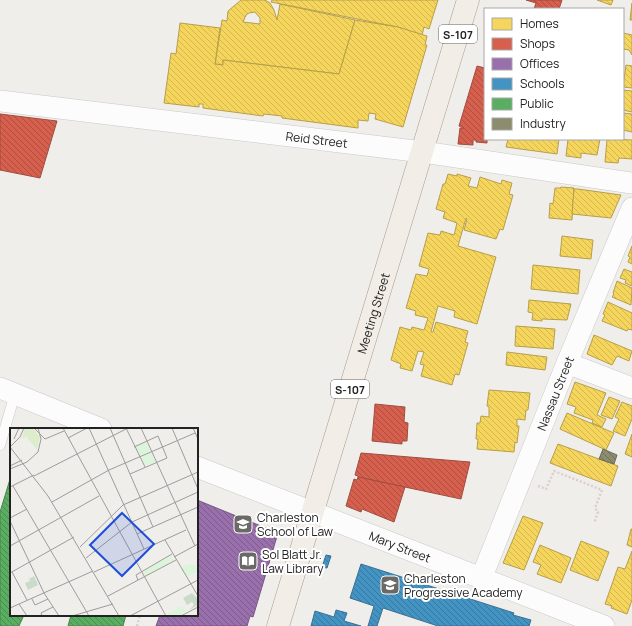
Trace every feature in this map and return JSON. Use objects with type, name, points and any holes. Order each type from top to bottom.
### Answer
[{"type":"main road","name":"Meeting Street","points":[[278,626],[468,0]]},
{"type":"street","name":"Reid Street","points":[[0,101],[423,152],[632,183]]},
{"type":"street","name":"Nassau Street","points":[[481,579],[567,363],[632,208]]},
{"type":"street","points":[[567,363],[632,388]]},
{"type":"street","points":[[8,391],[99,428]]},
{"type":"street","name":"Mary Street","points":[[198,467],[604,626]]},
{"type":"lane","points":[[0,445],[8,391]]},
{"type":"path","points":[[533,484],[546,488],[554,471],[602,490],[595,508],[598,512],[594,523]]},
{"type":"path","points":[[137,626],[140,616]]},
{"type":"building: Homes","points":[[241,0],[265,0],[270,3],[277,20],[280,4],[355,20],[339,74],[223,60],[223,65],[215,64],[222,20],[227,21],[228,11]],"holes":[[[255,12],[260,18],[260,24],[243,22],[246,15],[249,13]]]},
{"type":"building: Homes","points":[[272,0],[438,0],[429,29],[424,27],[422,35],[398,27],[271,2]]},
{"type":"building: Homes","points":[[597,0],[613,0],[611,5]]},
{"type":"building: Homes","points":[[632,3],[632,20],[630,20]]},
{"type":"building: Homes","points":[[355,20],[398,27],[427,36],[425,45],[427,45],[403,127],[375,119],[376,114],[369,113],[368,121],[358,120],[358,128],[282,118],[282,116],[264,114],[263,116],[203,108],[203,104],[199,104],[199,107],[164,103],[171,53],[176,54],[180,23],[220,28],[215,64],[223,65],[223,60],[339,74]]},
{"type":"building: Homes","points":[[624,33],[632,35],[632,55],[629,50],[624,49]]},
{"type":"building: Homes","points":[[626,65],[632,66],[632,88],[624,87]]},
{"type":"building: Homes","points":[[624,90],[632,91],[632,112],[624,110]]},
{"type":"building: Homes","points":[[624,113],[632,114],[632,132],[624,130]]},
{"type":"building: Homes","points":[[508,140],[559,140],[557,154],[506,147]]},
{"type":"building: Homes","points":[[568,140],[600,140],[597,155],[581,153],[581,158],[566,156]]},
{"type":"building: Homes","points":[[607,140],[632,140],[632,159],[619,158],[618,163],[605,162]]},
{"type":"building: Homes","points":[[448,174],[457,176],[457,174],[471,178],[468,186],[477,188],[480,177],[501,184],[502,180],[512,183],[509,194],[513,195],[503,230],[500,229],[496,239],[464,230],[466,218],[458,246],[496,257],[477,324],[454,317],[455,311],[438,306],[431,332],[433,332],[436,322],[468,331],[465,342],[468,343],[459,375],[455,374],[452,385],[421,376],[424,365],[420,364],[424,352],[418,351],[412,371],[400,368],[401,364],[391,360],[400,327],[411,330],[412,327],[424,330],[428,318],[415,315],[416,311],[406,308],[416,274],[427,276],[429,269],[419,266],[428,233],[440,235],[441,231],[454,235],[457,223],[443,218],[445,212],[436,209],[443,184],[445,184]]},
{"type":"building: Homes","points":[[555,188],[574,188],[572,220],[549,218],[550,203],[553,204]]},
{"type":"building: Homes","points":[[574,189],[621,195],[611,218],[572,214]]},
{"type":"building: Homes","points":[[562,236],[593,240],[591,259],[560,256]]},
{"type":"building: Homes","points":[[632,246],[632,264],[628,262],[630,257],[628,256]]},
{"type":"building: Homes","points":[[533,265],[580,270],[578,294],[531,289]]},
{"type":"building: Homes","points":[[624,269],[632,272],[632,286],[625,283],[626,280],[620,278]]},
{"type":"building: Homes","points":[[617,281],[632,288],[631,305],[612,297]]},
{"type":"building: Homes","points":[[529,300],[571,304],[567,320],[532,320],[533,313],[528,312]]},
{"type":"building: Homes","points":[[608,302],[632,313],[632,330],[628,329],[627,331],[602,321]]},
{"type":"building: Homes","points":[[516,326],[555,329],[553,349],[515,346]]},
{"type":"building: Homes","points":[[594,335],[632,351],[629,361],[617,356],[612,365],[587,354]]},
{"type":"building: Homes","points":[[507,352],[547,357],[545,370],[506,365]]},
{"type":"building: Homes","points":[[575,382],[606,393],[597,415],[606,419],[602,427],[592,423],[593,420],[574,413],[576,407],[567,404]]},
{"type":"building: Homes","points":[[489,390],[530,393],[525,420],[517,419],[517,426],[519,426],[517,443],[515,442],[514,452],[477,449],[477,423],[480,423],[481,416],[489,417],[489,407],[487,406]]},
{"type":"building: Homes","points":[[609,397],[620,401],[612,419],[601,415]]},
{"type":"building: Homes","points":[[622,402],[632,406],[632,419],[625,436],[613,431],[619,419],[615,417]]},
{"type":"building: Homes","points":[[567,413],[614,433],[606,450],[560,429]]},
{"type":"building: Homes","points":[[632,434],[632,457],[625,454]]},
{"type":"building: Homes","points":[[558,444],[618,466],[611,486],[550,463]]},
{"type":"building: Homes","points":[[523,516],[543,523],[524,570],[503,563]]},
{"type":"building: Homes","points":[[632,529],[632,547],[627,545]]},
{"type":"building: Homes","points":[[581,541],[609,552],[598,581],[570,570]]},
{"type":"building: Homes","points":[[540,545],[571,558],[561,583],[537,574],[541,565],[533,562]]},
{"type":"building: Homes","points":[[632,551],[632,600],[627,614],[605,604],[618,567],[625,569]]},
{"type":"building: Shops","points":[[526,0],[562,0],[559,8],[534,8],[536,3]]},
{"type":"building: Shops","points":[[477,66],[484,68],[484,140],[487,140],[487,143],[476,142],[476,140],[473,140],[473,145],[458,144],[460,128],[463,129],[459,126]]},
{"type":"building: Shops","points":[[0,114],[57,121],[40,178],[0,170]]},
{"type":"building: Shops","points":[[375,404],[405,407],[404,422],[408,423],[407,441],[402,441],[402,444],[372,441]]},
{"type":"building: Shops","points":[[361,453],[470,462],[461,499],[358,477],[355,475]]},
{"type":"building: Shops","points":[[358,477],[405,487],[394,522],[362,509],[361,512],[346,506],[354,479],[357,480]]},
{"type":"building: Offices","name":"Charleston School of Law","points":[[198,500],[278,533],[253,617],[250,616],[247,626],[156,626],[160,616],[198,616]]},
{"type":"building: Schools","points":[[326,555],[331,556],[327,568],[322,567]]},
{"type":"building: Schools","points":[[361,564],[514,613],[513,615],[531,620],[529,626],[438,626],[383,608],[377,626],[368,626],[374,606],[350,598]]},
{"type":"building: Schools","points":[[336,610],[347,613],[344,621],[361,626],[311,626],[315,611],[334,617]]},
{"type":"building: Public","points":[[10,479],[10,616],[24,616],[19,626],[0,626],[0,512]]},
{"type":"building: Public","points":[[71,616],[126,616],[123,626],[68,626]]},
{"type":"building: Industry","points":[[603,449],[617,455],[614,464],[599,459]]},
{"type":"place","name":"Charleston School of Law","points":[[243,524]]},
{"type":"place","name":"Sol Blatt Jr. Law Library","points":[[248,561]]},
{"type":"place","name":"Charleston Progressive Academy","points":[[390,585]]}]
